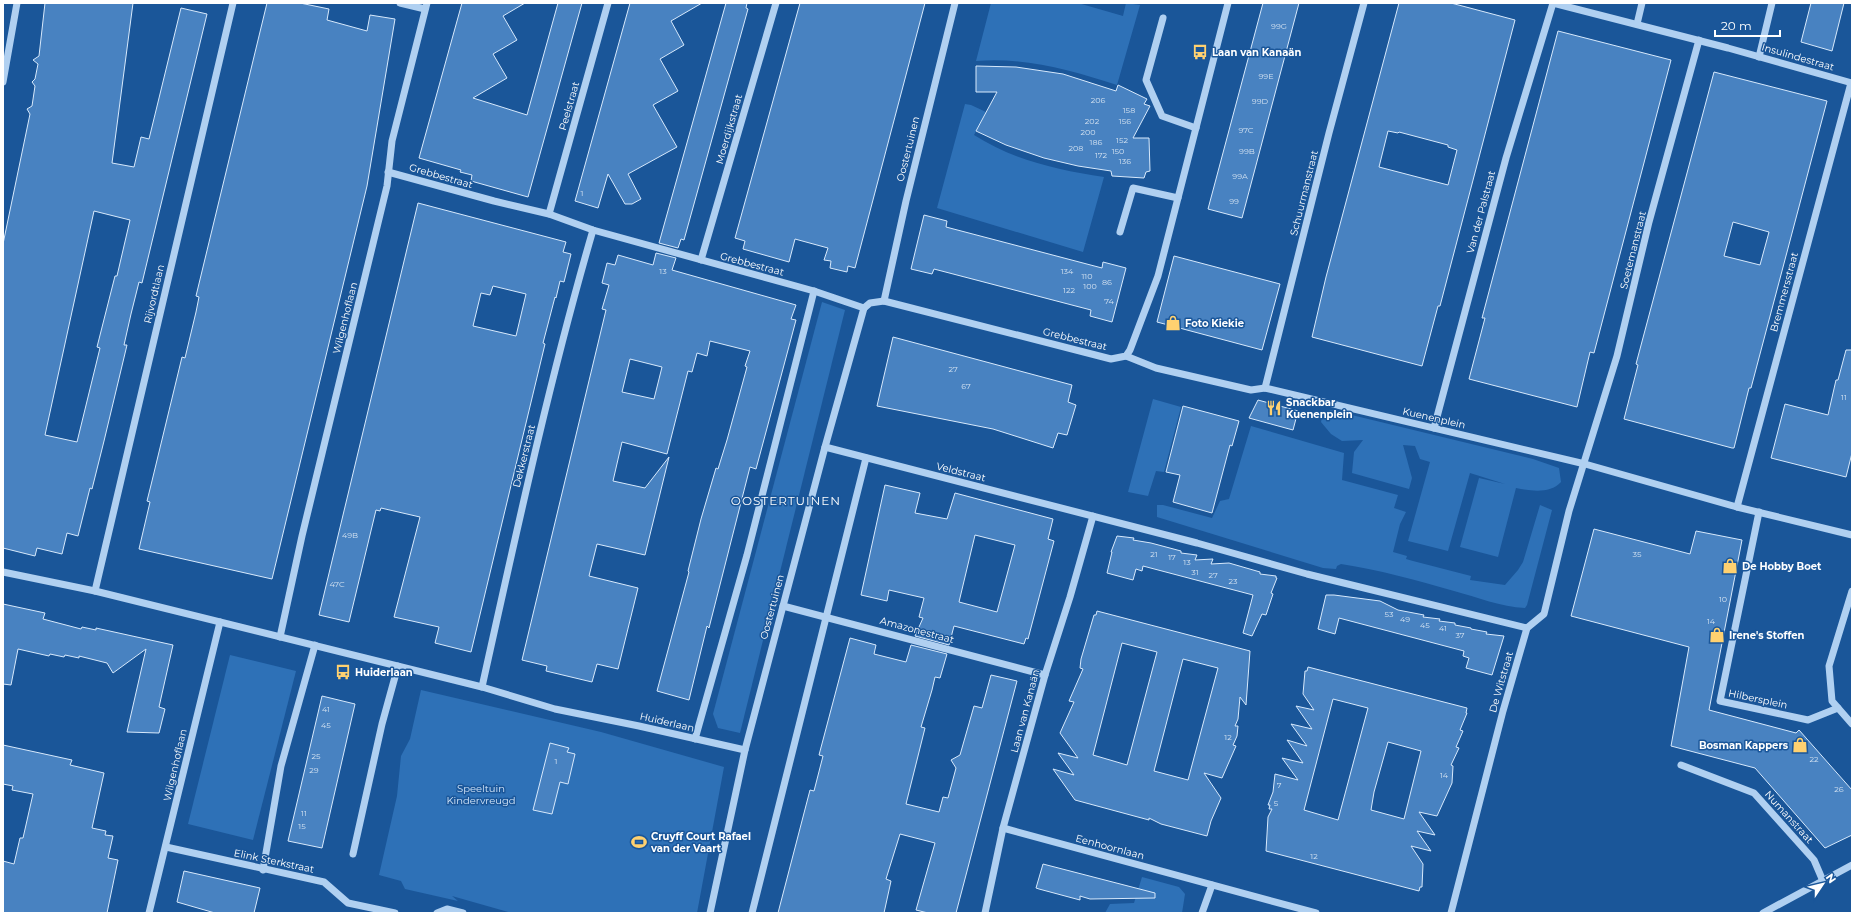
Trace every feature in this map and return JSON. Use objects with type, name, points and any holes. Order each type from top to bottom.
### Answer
[{"type":"street","points":[[3,82],[17,3]]},
{"type":"street","name":"Rijvordtlaan","points":[[96,590],[233,3]]},
{"type":"street","points":[[400,3],[426,6]]},
{"type":"street","name":"Peelstraat","points":[[549,214],[608,3]]},
{"type":"street","name":"Moerdijkstraat","points":[[701,260],[776,3]]},
{"type":"street","name":"Oostertuinen","points":[[884,301],[906,201],[954,3]]},
{"type":"street","points":[[1126,356],[1130,350],[1158,276],[1228,3]]},
{"type":"street","name":"Schuurmanstraat","points":[[1266,388],[1329,134],[1364,3]]},
{"type":"street","name":"Insulindestraat","points":[[1553,3],[1699,40],[1852,83]]},
{"type":"street","name":"Van der Palstraat","points":[[1434,428],[1506,158],[1553,3]]},
{"type":"street","points":[[1636,24],[1642,3]]},
{"type":"street","points":[[1759,57],[1772,3]]},
{"type":"street","name":"Wilgenhoflaan","points":[[280,637],[302,536],[387,186],[392,141],[426,6]]},
{"type":"street","points":[[1163,18],[1146,80],[1162,116],[1196,128]]},
{"type":"street","name":"Soetemanstraat","points":[[1585,464],[1617,356],[1649,222],[1699,40]]},
{"type":"street","name":"Bremmersstraat","points":[[1737,507],[1852,83]]},
{"type":"street","name":"Grebbestraat","points":[[388,172],[494,201],[549,214],[593,230],[814,291],[864,308]]},
{"type":"street","points":[[1120,232],[1133,188],[1178,198]]},
{"type":"street","name":"Dekkerstraat","points":[[482,687],[521,511],[571,305],[593,230]]},
{"type":"street","points":[[695,739],[747,555],[814,291]]},
{"type":"street","points":[[864,308],[870,303],[884,301]]},
{"type":"street","name":"Grebbestraat","points":[[884,301],[1111,359],[1126,356]]},
{"type":"street","name":"Oostertuinen","points":[[710,913],[744,750],[825,447],[864,308]]},
{"type":"street","name":"Kuenenplein","points":[[1126,356],[1156,368],[1251,390],[1266,388],[1585,464],[1737,507]]},
{"type":"street","name":"Veldstraat","points":[[825,447],[1093,516]]},
{"type":"street","points":[[752,913],[866,458]]},
{"type":"street","points":[[1093,516],[1308,574],[1527,628],[1544,614],[1569,511],[1585,464]]},
{"type":"street","points":[[1737,507],[1852,535]]},
{"type":"street","name":"Hilbersplein","points":[[1759,512],[1720,701],[1808,720],[1838,708]]},
{"type":"street","name":"Laan van Kanaän","points":[[985,913],[1004,828],[1045,674],[1070,597],[1093,516]]},
{"type":"street","name":"Huiderlaan","points":[[3,572],[96,590],[482,687],[556,709],[744,750]]},
{"type":"street","points":[[1852,591],[1829,666],[1832,701],[1852,724]]},
{"type":"street","name":"Amazonestraat","points":[[783,606],[827,616],[1045,674]]},
{"type":"street","name":"Wilgenhoflaan","points":[[149,913],[220,622]]},
{"type":"street","name":"De Witstraat","points":[[1451,913],[1503,712],[1527,628]]},
{"type":"street","points":[[263,870],[281,766],[315,645]]},
{"type":"street","points":[[353,854],[382,724],[398,666]]},
{"type":"street","name":"Numanstraat","points":[[1681,765],[1754,793],[1814,860],[1823,880]]},
{"type":"street","name":"Eenhoornlaan","points":[[1004,828],[1316,913]]},
{"type":"street","name":"Elink Sterkstraat","points":[[166,847],[263,870],[324,882],[348,903],[395,913]]},
{"type":"street","points":[[1763,913],[1852,865]]},
{"type":"street","points":[[1202,913],[1212,885]]},
{"type":"street","points":[[437,913],[447,909],[463,913]]},
{"type":"green space","points":[[991,3],[1078,3],[1123,16],[1126,3],[1140,5],[1117,85],[1082,74],[1048,66],[1012,61],[976,61]]},
{"type":"green space","points":[[965,104],[971,105],[986,112],[974,135],[989,144],[1036,163],[1104,177],[1083,252],[937,208]]},
{"type":"green space","points":[[822,302],[845,310],[740,733],[718,728],[713,714]]},
{"type":"green space","points":[[1153,399],[1181,407],[1164,472],[1156,471],[1148,496],[1128,492]]},
{"type":"green space","points":[[1331,410],[1533,459],[1559,468],[1561,482],[1557,486],[1540,491],[1516,488],[1498,557],[1460,547],[1479,478],[1505,484],[1470,473],[1448,551],[1408,541],[1430,462],[1420,459],[1415,446],[1403,445],[1412,478],[1409,489],[1352,473],[1354,452],[1363,440],[1342,441],[1331,434],[1321,422],[1323,413]]},
{"type":"green space","points":[[1251,426],[1344,453],[1342,480],[1398,495],[1394,508],[1406,512],[1400,524],[1393,552],[1407,556],[1406,559],[1471,576],[1470,580],[1505,585],[1523,562],[1540,505],[1552,510],[1527,605],[1525,608],[1498,604],[1412,579],[1355,566],[1341,564],[1337,566],[1336,569],[1323,568],[1157,517],[1157,505],[1163,505],[1212,518],[1220,501],[1229,499]]},
{"type":"green space","points":[[230,655],[296,671],[253,840],[188,824]]},
{"type":"green space","name":"Speeltuin Kindervreugd","points":[[421,690],[601,732],[724,767],[697,913],[512,913],[452,896],[458,901],[405,889],[401,881],[379,875],[397,796],[401,756],[410,739]]},
{"type":"green space","points":[[1142,877],[1179,887],[1185,894],[1182,913],[1105,913],[1110,904],[1134,903]]},
{"type":"building","points":[[45,3],[133,3],[112,163],[134,167],[141,137],[149,139],[181,8],[207,14],[142,283],[139,282],[131,314],[124,345],[127,345],[104,441],[78,536],[67,533],[62,554],[37,548],[35,556],[3,548],[3,244],[30,114],[27,109],[32,106],[35,86],[32,82],[35,79],[38,64],[33,60],[39,56]],"holes":[[[94,211],[130,220],[117,276],[115,276],[97,347],[100,348],[77,442],[45,435]]]},
{"type":"building","points":[[267,3],[300,3],[329,9],[327,20],[367,31],[370,15],[395,19],[367,186],[272,579],[139,549],[150,502],[147,501],[182,357],[185,358],[199,297],[196,296]]},
{"type":"building","points":[[462,3],[525,3],[503,16],[517,40],[493,54],[507,78],[473,98],[527,115],[558,3],[582,3],[528,197],[471,181],[472,175],[460,172],[461,170],[419,158]]},
{"type":"building","points":[[630,3],[702,3],[671,21],[684,45],[660,59],[678,91],[653,105],[677,147],[628,174],[641,199],[632,204],[625,204],[608,174],[598,208],[575,201]]},
{"type":"building","points":[[726,3],[747,3],[746,8],[748,9],[684,240],[681,239],[678,248],[659,243]]},
{"type":"building","points":[[800,3],[925,3],[855,268],[848,266],[847,272],[830,268],[831,261],[824,260],[828,248],[795,239],[789,262],[743,249],[745,241],[735,238]]},
{"type":"building","points":[[1263,3],[1299,3],[1242,218],[1208,209]]},
{"type":"building","points":[[1399,3],[1451,3],[1515,20],[1440,306],[1438,306],[1422,366],[1312,337],[1326,277]],"holes":[[[1388,131],[1399,132],[1448,145],[1448,147],[1457,150],[1448,185],[1379,167]]]},
{"type":"building","points":[[1811,3],[1844,3],[1832,51],[1801,42]]},
{"type":"building","points":[[1558,31],[1671,60],[1594,353],[1590,352],[1577,407],[1469,379],[1485,318],[1482,318]]},
{"type":"building","points":[[976,66],[1016,67],[1063,74],[1116,91],[1118,85],[1147,99],[1144,104],[1150,106],[1133,138],[1149,138],[1150,171],[1146,172],[1144,178],[1112,176],[1111,171],[1078,166],[1044,158],[1006,145],[976,131],[997,92],[976,92]]},
{"type":"building","points":[[1714,72],[1827,101],[1734,448],[1624,419],[1638,365],[1636,364]],"holes":[[[1733,222],[1769,232],[1760,265],[1724,256]]]},
{"type":"building","points":[[418,203],[566,242],[563,252],[571,254],[564,282],[560,281],[543,343],[545,344],[471,652],[435,643],[439,627],[394,617],[420,517],[381,508],[380,511],[376,510],[349,622],[319,615]],"holes":[[[493,286],[526,294],[516,336],[473,326],[481,293],[490,295]]]},
{"type":"building","points":[[924,215],[947,221],[946,227],[1102,268],[1103,262],[1126,268],[1112,322],[1090,316],[1091,310],[934,269],[932,274],[911,269]]},
{"type":"building","points":[[656,253],[676,258],[672,270],[796,305],[791,319],[796,320],[756,469],[750,467],[709,628],[707,626],[689,700],[657,691],[689,572],[701,519],[716,468],[718,469],[727,440],[750,351],[710,341],[707,356],[697,353],[692,372],[688,371],[667,454],[622,442],[613,481],[645,488],[669,457],[645,555],[597,544],[589,576],[638,588],[618,669],[597,664],[592,682],[546,671],[547,666],[522,660],[606,310],[602,309],[609,285],[602,283],[607,263],[615,265],[618,255],[653,265]],"holes":[[[630,359],[662,367],[654,399],[622,392]]]},
{"type":"building","points":[[1174,256],[1280,284],[1262,350],[1157,322]]},
{"type":"building","points":[[893,337],[1072,385],[1068,402],[1076,405],[1067,435],[1058,433],[1053,448],[993,429],[877,406]]},
{"type":"building","points":[[1846,350],[1852,350],[1852,453],[1846,477],[1771,458],[1785,404],[1828,415],[1836,380],[1838,380]]},
{"type":"building","points":[[1258,400],[1298,411],[1293,430],[1249,418]]},
{"type":"building","points":[[1183,406],[1239,421],[1232,446],[1230,445],[1212,513],[1173,502],[1180,475],[1166,472]]},
{"type":"building","points":[[885,485],[920,493],[915,513],[947,519],[955,493],[1053,519],[1048,539],[1054,541],[1028,639],[1026,638],[1024,644],[954,626],[949,645],[915,636],[923,618],[919,617],[924,598],[889,590],[887,601],[861,595]],"holes":[[[975,535],[1015,545],[997,612],[959,602]]]},
{"type":"building","points":[[1594,529],[1690,554],[1696,531],[1742,540],[1709,710],[1796,733],[1799,730],[1852,790],[1852,835],[1825,848],[1755,768],[1671,746],[1689,647],[1571,616]]},
{"type":"building","points":[[1117,536],[1134,538],[1133,540],[1181,551],[1181,553],[1197,555],[1195,560],[1213,559],[1211,564],[1229,563],[1260,572],[1260,574],[1276,576],[1277,578],[1271,593],[1273,594],[1266,615],[1262,614],[1252,636],[1243,633],[1253,595],[1143,566],[1142,571],[1136,569],[1133,580],[1107,573],[1111,552]]},
{"type":"building","points":[[1326,595],[1380,601],[1398,610],[1424,615],[1423,617],[1440,619],[1439,621],[1455,623],[1455,625],[1487,632],[1486,634],[1504,636],[1492,675],[1466,668],[1469,658],[1463,656],[1464,651],[1339,618],[1335,634],[1318,629]]},
{"type":"building","points":[[3,604],[45,613],[43,619],[81,629],[82,627],[96,630],[96,628],[173,645],[159,707],[165,709],[159,733],[127,732],[146,649],[113,673],[107,663],[79,656],[79,658],[65,655],[64,657],[50,654],[49,656],[18,649],[11,685],[3,684]]},
{"type":"building","points":[[1097,611],[1250,651],[1246,705],[1240,697],[1238,719],[1235,726],[1238,726],[1237,736],[1233,745],[1236,746],[1222,778],[1204,773],[1221,798],[1211,821],[1207,836],[1161,824],[1149,818],[1149,820],[1075,800],[1053,769],[1074,775],[1058,753],[1078,758],[1060,733],[1074,702],[1069,701],[1083,669],[1080,668],[1081,659],[1094,615],[1096,615]],"holes":[[[1122,643],[1157,652],[1127,765],[1093,755]],[[1183,659],[1218,668],[1188,780],[1154,771]]]},
{"type":"building","points":[[850,638],[876,645],[874,654],[906,662],[911,645],[947,654],[940,678],[935,677],[921,727],[925,728],[906,804],[939,812],[943,797],[948,798],[956,768],[951,760],[960,755],[974,706],[982,708],[991,675],[1017,681],[956,913],[928,913],[916,910],[935,843],[900,834],[886,879],[891,881],[884,913],[778,913],[810,790],[814,791],[823,756],[819,755]]},
{"type":"building","points":[[1308,667],[1467,708],[1467,713],[1460,730],[1463,731],[1456,747],[1459,748],[1451,765],[1453,766],[1452,783],[1437,816],[1419,812],[1435,835],[1417,831],[1431,851],[1411,846],[1423,864],[1422,887],[1420,887],[1419,891],[1266,851],[1268,817],[1272,809],[1269,809],[1270,805],[1268,805],[1273,792],[1275,774],[1298,780],[1282,758],[1303,763],[1287,740],[1307,746],[1291,724],[1312,729],[1296,706],[1314,710],[1303,694],[1305,671],[1307,671]],"holes":[[[1333,699],[1368,708],[1338,820],[1304,810]],[[1388,742],[1421,751],[1404,819],[1371,810],[1374,792]]]},
{"type":"building","points":[[322,696],[355,704],[322,848],[288,841]]},
{"type":"building","points":[[550,743],[569,748],[567,752],[575,754],[568,784],[560,782],[552,814],[533,810]]},
{"type":"building","points":[[3,745],[72,760],[70,765],[104,773],[92,828],[106,831],[105,835],[113,836],[108,858],[118,860],[107,913],[3,913],[3,861],[14,864],[20,838],[23,838],[33,794],[12,790],[13,786],[3,784]]},
{"type":"building","points":[[1043,864],[1155,893],[1155,898],[1090,899],[1080,896],[1080,900],[1039,889],[1036,888]]},
{"type":"building","points":[[184,871],[260,888],[254,913],[215,913],[177,902]]},
{"type":"place","name":"Laan van Kanaän","points":[[1200,52]]},
{"type":"place","name":"Foto Kiekie","points":[[1173,323]]},
{"type":"place","name":"Snackbar Kuenenplein","points":[[1274,408]]},
{"type":"place","name":"De Hobby Boet","points":[[1730,566]]},
{"type":"place","name":"Irene's Stoffen","points":[[1717,635]]},
{"type":"place","name":"Huiderlaan","points":[[343,672]]},
{"type":"place","name":"Bosman Kappers","points":[[1800,745]]},
{"type":"place","name":"Cruyff Court Rafael van der Vaart","points":[[639,842]]},
{"type":"district","name":"OOSTERTUINEN","points":[[786,500]]}]
